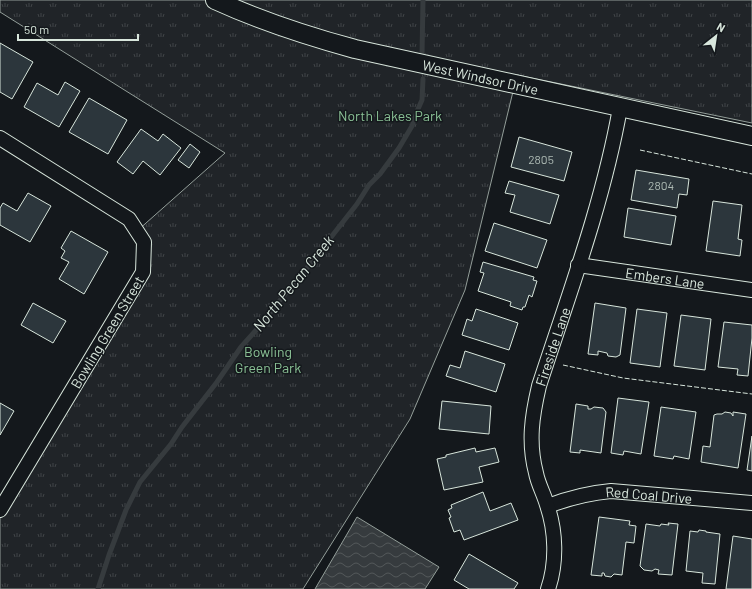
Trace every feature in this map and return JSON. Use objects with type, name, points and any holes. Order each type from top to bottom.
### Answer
[{"type":"street","name":"West Windsor Drive","points":[[215,0],[263,21],[355,50],[752,136]]},
{"type":"street","name":"Fireside Lane","points":[[548,589],[555,545],[548,506],[536,473],[531,435],[533,413],[539,386],[607,171],[614,144],[620,108]]},
{"type":"street","name":"Bowling Green Street","points":[[0,138],[130,218],[144,242],[142,272],[0,510]]},
{"type":"street","name":"Embers Lane","points":[[578,265],[752,290]]},
{"type":"street","name":"Red Coal Drive","points":[[548,506],[568,498],[591,493],[611,491],[752,503]]},
{"type":"green space","points":[[0,0],[752,0],[752,123],[517,75],[465,290],[410,419],[303,589],[0,589],[0,509],[142,272],[137,231],[225,153],[0,12]]},
{"type":"water","points":[[357,517],[439,567],[425,589],[315,589]]},
{"type":"building","points":[[0,43],[33,62],[12,99],[0,92]]},
{"type":"building","points":[[65,82],[80,91],[59,127],[24,107],[37,83],[58,95]]},
{"type":"building","points":[[89,98],[127,120],[108,154],[69,132]]},
{"type":"building","points":[[141,129],[158,141],[163,134],[181,148],[160,175],[143,161],[133,174],[117,162]]},
{"type":"building","points":[[519,137],[572,152],[564,181],[511,167]]},
{"type":"building","points":[[190,144],[200,152],[189,168],[178,160]]},
{"type":"building","points":[[636,170],[689,179],[687,195],[679,194],[677,208],[631,200]]},
{"type":"building","points":[[509,181],[559,195],[550,224],[510,212],[515,195],[505,193]]},
{"type":"building","points":[[28,193],[51,206],[30,242],[0,225],[0,208],[3,203],[17,211]]},
{"type":"building","points":[[713,201],[742,205],[738,239],[742,240],[740,256],[706,251]]},
{"type":"building","points":[[628,208],[676,216],[671,245],[624,237]]},
{"type":"building","points":[[494,223],[547,240],[537,268],[485,251]]},
{"type":"building","points":[[71,231],[108,252],[84,294],[59,279],[69,262],[61,258],[65,251],[61,248]]},
{"type":"building","points":[[483,262],[534,277],[533,280],[537,281],[532,297],[529,295],[525,307],[523,307],[522,310],[510,306],[511,302],[478,291],[484,273],[480,272]]},
{"type":"building","points":[[33,303],[66,321],[53,343],[21,325]]},
{"type":"building","points":[[595,303],[626,308],[620,355],[616,357],[608,356],[607,353],[598,351],[598,355],[588,354]]},
{"type":"building","points":[[476,309],[518,323],[509,350],[462,335],[467,319],[472,321]]},
{"type":"building","points":[[637,309],[667,313],[660,367],[630,363]]},
{"type":"building","points":[[681,315],[711,319],[705,370],[674,366]]},
{"type":"building","points":[[724,322],[752,325],[748,376],[737,375],[738,369],[718,367]]},
{"type":"building","points":[[465,351],[505,364],[496,392],[446,376],[450,365],[460,368]]},
{"type":"building","points":[[618,398],[649,402],[641,454],[624,451],[623,455],[611,453]]},
{"type":"building","points":[[442,401],[491,406],[489,434],[439,429]]},
{"type":"building","points":[[0,403],[14,411],[0,435]]},
{"type":"building","points":[[576,404],[588,406],[588,409],[594,407],[603,408],[606,412],[601,453],[580,450],[580,453],[570,452]]},
{"type":"building","points":[[661,407],[696,412],[689,459],[674,456],[673,459],[654,456]]},
{"type":"building","points":[[725,412],[731,413],[733,416],[733,412],[746,414],[738,468],[701,462],[703,446],[710,447],[714,415]]},
{"type":"building","points":[[752,436],[752,471],[747,470]]},
{"type":"building","points":[[475,448],[476,452],[495,448],[499,462],[479,467],[483,482],[444,490],[437,459],[446,457],[446,455]]},
{"type":"building","points":[[483,492],[490,511],[511,503],[518,520],[464,540],[460,530],[454,532],[448,510],[452,508],[451,505]]},
{"type":"building","points":[[599,517],[630,521],[629,525],[636,526],[634,543],[626,542],[622,575],[614,574],[611,577],[605,576],[604,573],[602,573],[602,576],[591,575]]},
{"type":"building","points":[[668,523],[678,524],[672,575],[658,574],[659,570],[655,569],[652,571],[644,570],[640,566],[646,524],[660,526],[661,524],[669,525]]},
{"type":"building","points":[[699,530],[720,534],[715,584],[702,583],[703,573],[686,571],[690,531],[698,532]]},
{"type":"building","points":[[733,536],[752,539],[752,589],[726,589]]},
{"type":"building","points":[[469,554],[518,583],[514,589],[469,589],[454,580]]},
{"type":"waterway","name":"North Pecan Creek","points":[[422,55],[423,0]]},
{"type":"waterway","name":"North Pecan Creek","points":[[98,589],[126,510],[140,482],[171,444],[241,347],[303,273],[357,204],[369,185],[380,174],[399,148],[412,126],[422,100],[423,79]]},
{"type":"fence","points":[[640,150],[752,174]]},
{"type":"fence","points":[[563,365],[623,378],[752,394]]},
{"type":"park label","name":"North Lakes Park","points":[[390,115]]},
{"type":"park label","name":"Bowling Green Park","points":[[268,360]]}]
